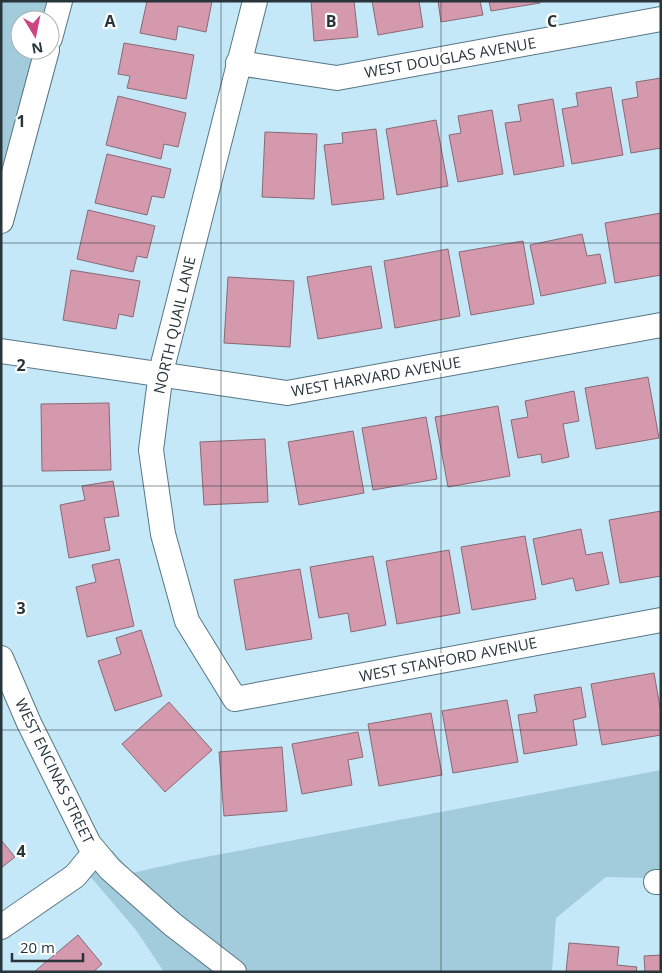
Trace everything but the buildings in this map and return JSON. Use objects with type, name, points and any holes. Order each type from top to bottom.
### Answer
[{"type":"street","name":"NORTH QUAIL LANE","points":[[235,699],[187,621],[163,534],[151,450],[160,376],[255,1]]},
{"type":"street","name":"WEST DOUGLAS AVENUE","points":[[238,64],[337,78],[661,19]]},
{"type":"street","points":[[1,221],[44,60]]},
{"type":"street","name":"WEST HARVARD AVENUE","points":[[1,351],[160,376],[286,393],[661,325]]},
{"type":"street","name":"WEST STANFORD AVENUE","points":[[235,699],[661,620]]},
{"type":"street","name":"WEST ENCINAS STREET","points":[[1,658],[33,732],[89,844],[110,869],[172,924],[234,972]]},
{"type":"street","points":[[1,927],[75,876],[95,852]]},
{"type":"shaded area","points":[[1,1],[49,1],[47,10],[10,10],[10,60],[33,60],[1,183]]},
{"type":"shaded area","points":[[661,770],[661,880],[606,877],[556,918],[552,972],[164,972],[136,930],[89,875],[112,850],[132,873],[190,860]]}]
